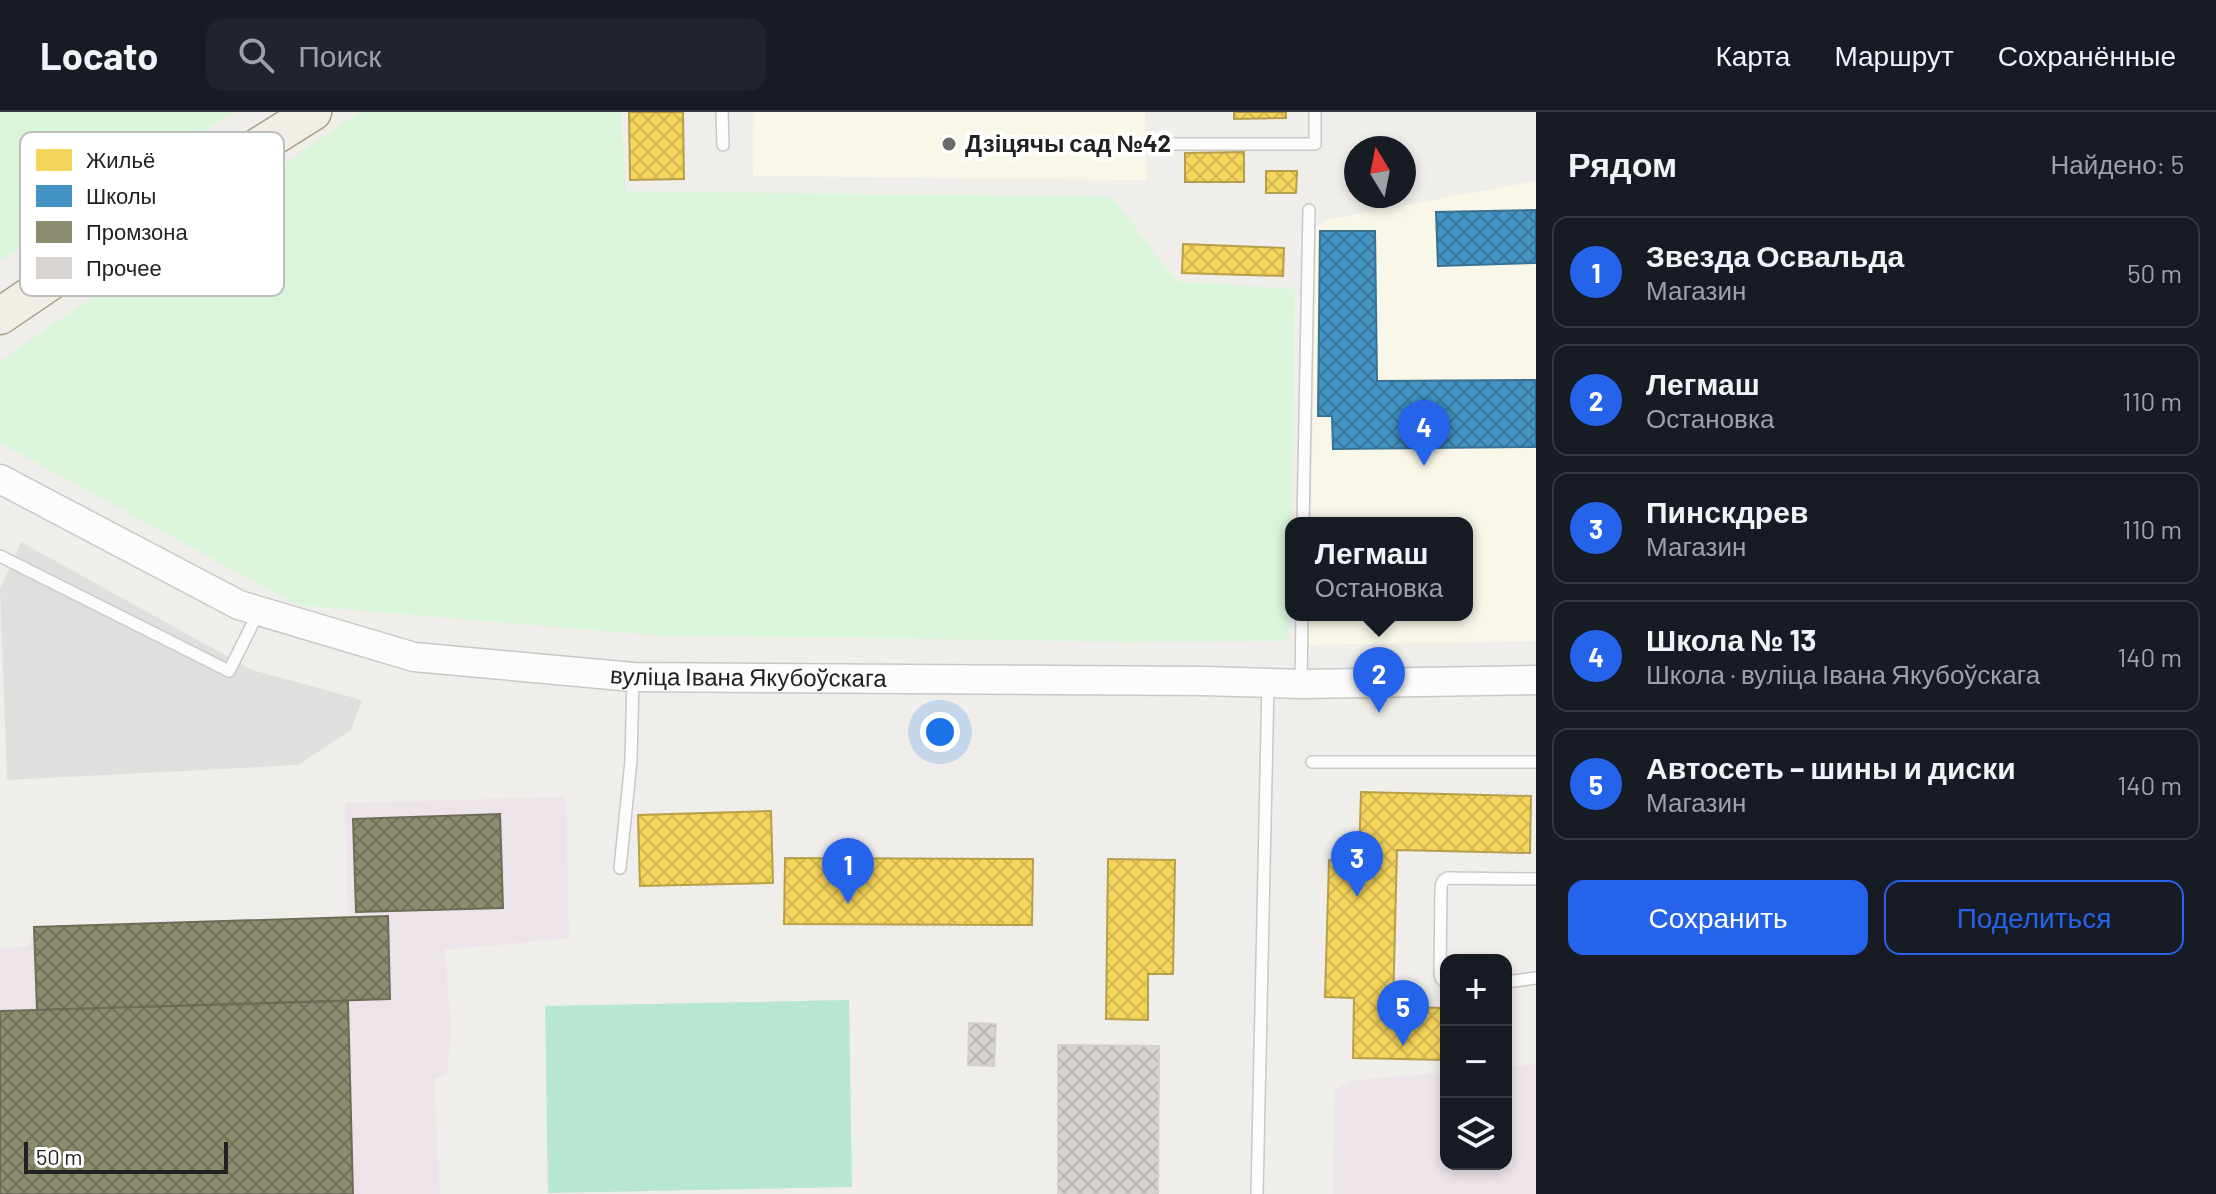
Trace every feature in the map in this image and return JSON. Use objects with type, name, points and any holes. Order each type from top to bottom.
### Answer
[{"type":"main road","points":[[281,132],[313,112]]},
{"type":"main road","points":[[0,316],[29,296]]},
{"type":"street","name":"вуліца Івана Якубоўскага","points":[[0,479],[239,605],[414,657],[633,677],[1301,684],[1536,680]]},
{"type":"lane","points":[[722,112],[723,145]]},
{"type":"lane","points":[[1169,144],[1315,144],[1315,112]]},
{"type":"lane","points":[[1303,517],[1309,210]]},
{"type":"lane","points":[[0,556],[229,671],[259,611]]},
{"type":"lane","points":[[1301,684],[1302,621]]},
{"type":"lane","points":[[620,868],[631,761],[633,677]]},
{"type":"lane","points":[[1257,1194],[1268,682]]},
{"type":"lane","points":[[1312,762],[1536,762]]},
{"type":"lane","points":[[1440,954],[1443,881],[1447,878],[1536,879]]},
{"type":"lane","points":[[1512,981],[1536,978]]},
{"type":"shaded area","name":"Дзіцячы сад №42","points":[[754,112],[1145,112],[1147,180],[753,176]]},
{"type":"shaded area","points":[[1536,181],[1536,641],[1309,645],[1309,621],[1473,621],[1473,517],[1311,517],[1316,226],[1326,220],[1391,208],[1416,208],[1416,203]]},
{"type":"shaded area","points":[[21,542],[252,670],[362,700],[351,730],[298,765],[7,780],[0,589]]},
{"type":"shaded area","points":[[566,797],[569,938],[445,950],[451,1027],[447,1075],[434,1079],[440,1194],[0,1194],[0,948],[29,946],[34,927],[348,917],[345,803]]},
{"type":"shaded area","points":[[1536,1064],[1536,1194],[1333,1194],[1335,1090],[1350,1081],[1440,1073],[1440,1170],[1512,1170],[1512,1066]]},
{"type":"green space","points":[[0,112],[234,112],[203,132],[20,132],[20,248],[0,261]]},
{"type":"green space","points":[[359,112],[621,112],[626,191],[1112,197],[1176,281],[1295,289],[1291,517],[1285,517],[1285,621],[1289,621],[1289,641],[1132,642],[652,635],[297,605],[0,443],[0,361],[94,296],[284,296],[284,164]]},
{"type":"green space","points":[[849,1000],[852,1187],[548,1193],[545,1006]]},
{"type":"building: Жильё","points":[[629,112],[683,112],[684,179],[630,180]]},
{"type":"building: Жильё","points":[[1234,112],[1286,112],[1286,118],[1234,119]]},
{"type":"building: Жильё","points":[[1244,152],[1244,182],[1185,182],[1185,153]]},
{"type":"building: Жильё","points":[[1266,171],[1297,171],[1296,193],[1266,193]]},
{"type":"building: Жильё","points":[[1183,244],[1284,248],[1283,276],[1182,273]]},
{"type":"building: Жильё","points":[[1361,792],[1531,796],[1530,853],[1397,850],[1393,1007],[1440,1008],[1440,1060],[1353,1058],[1354,998],[1325,997],[1329,860],[1359,860]]},
{"type":"building: Жильё","points":[[771,811],[773,883],[640,886],[638,815]]},
{"type":"building: Жильё","points":[[785,858],[1033,859],[1032,925],[784,924]]},
{"type":"building: Жильё","points":[[1108,859],[1175,860],[1173,974],[1148,974],[1148,1020],[1106,1019]]},
{"type":"building: Школы","points":[[1536,210],[1536,263],[1438,266],[1436,212]]},
{"type":"building: Школы","points":[[1320,231],[1375,231],[1377,381],[1536,380],[1536,447],[1333,449],[1332,416],[1318,416]]},
{"type":"building: Промзона","points":[[500,814],[503,908],[356,912],[353,819]]},
{"type":"building: Промзона","points":[[388,916],[390,999],[37,1010],[34,927]]},
{"type":"building: Промзона","points":[[348,1001],[353,1194],[0,1194],[0,1011]]},
{"type":"building: Прочее","points":[[969,1023],[996,1024],[994,1066],[968,1065]]},
{"type":"building: Прочее","points":[[1058,1045],[1159,1046],[1158,1194],[1058,1194]]},
{"type":"place","name":"Дзіцячы сад №42","points":[[949,144]]},
{"type":"place","name":"Школа № 13","points":[[1424,466]]},
{"type":"place","name":"Легмаш","points":[[1379,713]]},
{"type":"place","name":"Пинскдрев","points":[[1357,897]]},
{"type":"place","name":"Звезда Освальда","points":[[848,904]]},
{"type":"place","name":"Автосеть – шины и диски","points":[[1403,1046]]}]
